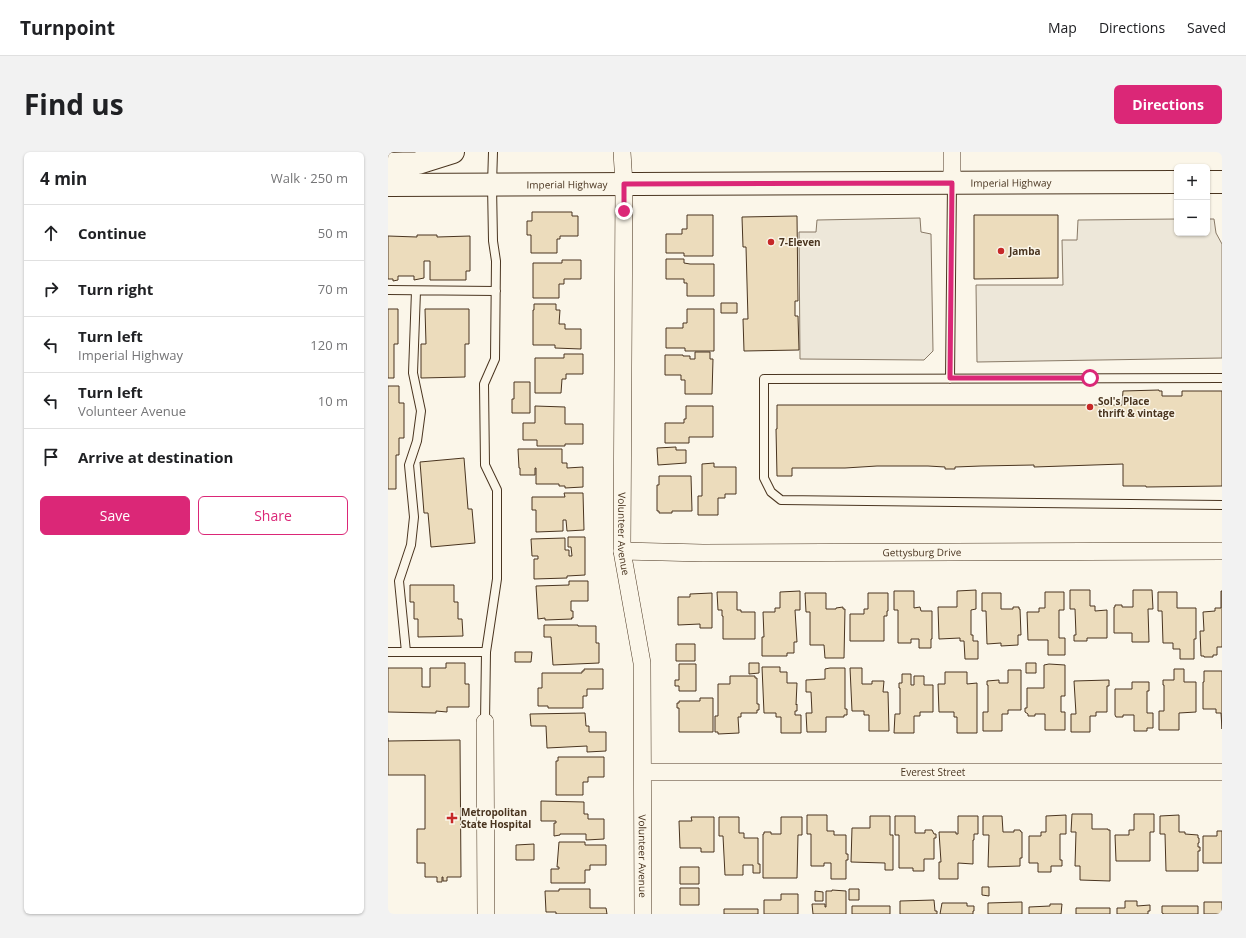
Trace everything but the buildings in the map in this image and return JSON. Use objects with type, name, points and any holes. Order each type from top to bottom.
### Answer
[{"type":"main road","points":[[388,164],[418,163],[453,152]]},
{"type":"main road","name":"Imperial Highway","points":[[388,185],[1174,182]]},
{"type":"main road","points":[[1210,182],[1222,182]]},
{"type":"street","name":"Volunteer Avenue","points":[[622,152],[624,184],[622,551],[642,664],[643,914]]},
{"type":"street","points":[[952,152],[952,183]]},
{"type":"street","name":"Gettysburg Drive","points":[[622,551],[703,553],[1222,551]]},
{"type":"street","points":[[485,722],[486,914]]},
{"type":"street","name":"Everest Street","points":[[643,772],[1222,772]]},
{"type":"lane","points":[[485,722],[486,652],[497,579],[497,490],[485,465],[484,384],[495,359],[496,261],[493,241],[493,152]]},
{"type":"lane","points":[[950,378],[952,183]]},
{"type":"lane","points":[[388,290],[496,291]]},
{"type":"lane","points":[[406,652],[399,581],[412,538],[414,518],[409,465],[418,441],[421,412],[413,373],[416,291]]},
{"type":"lane","points":[[1222,378],[764,379],[764,478],[771,492],[781,500],[1222,505]]},
{"type":"lane","points":[[388,652],[486,652]]},
{"type":"shaded area","points":[[920,218],[921,232],[931,234],[933,351],[924,360],[800,359],[799,232],[816,232],[817,220]]},
{"type":"shaded area","points":[[1174,219],[1174,236],[1210,236],[1210,219],[1214,219],[1216,233],[1222,244],[1222,358],[977,362],[976,285],[1063,285],[1062,240],[1077,240],[1078,220]]},
{"type":"place","name":"7-Eleven","points":[[771,242]]},
{"type":"place","name":"Jamba","points":[[1001,251]]},
{"type":"place","name":"Sol's Place thrift & vintage","points":[[1090,407]]},
{"type":"place","name":"Metropolitan State Hospital","points":[[452,818]]},
{"type":"route","points":[[624,211],[624,184],[952,183],[952,315],[950,378],[1090,378]]}]
